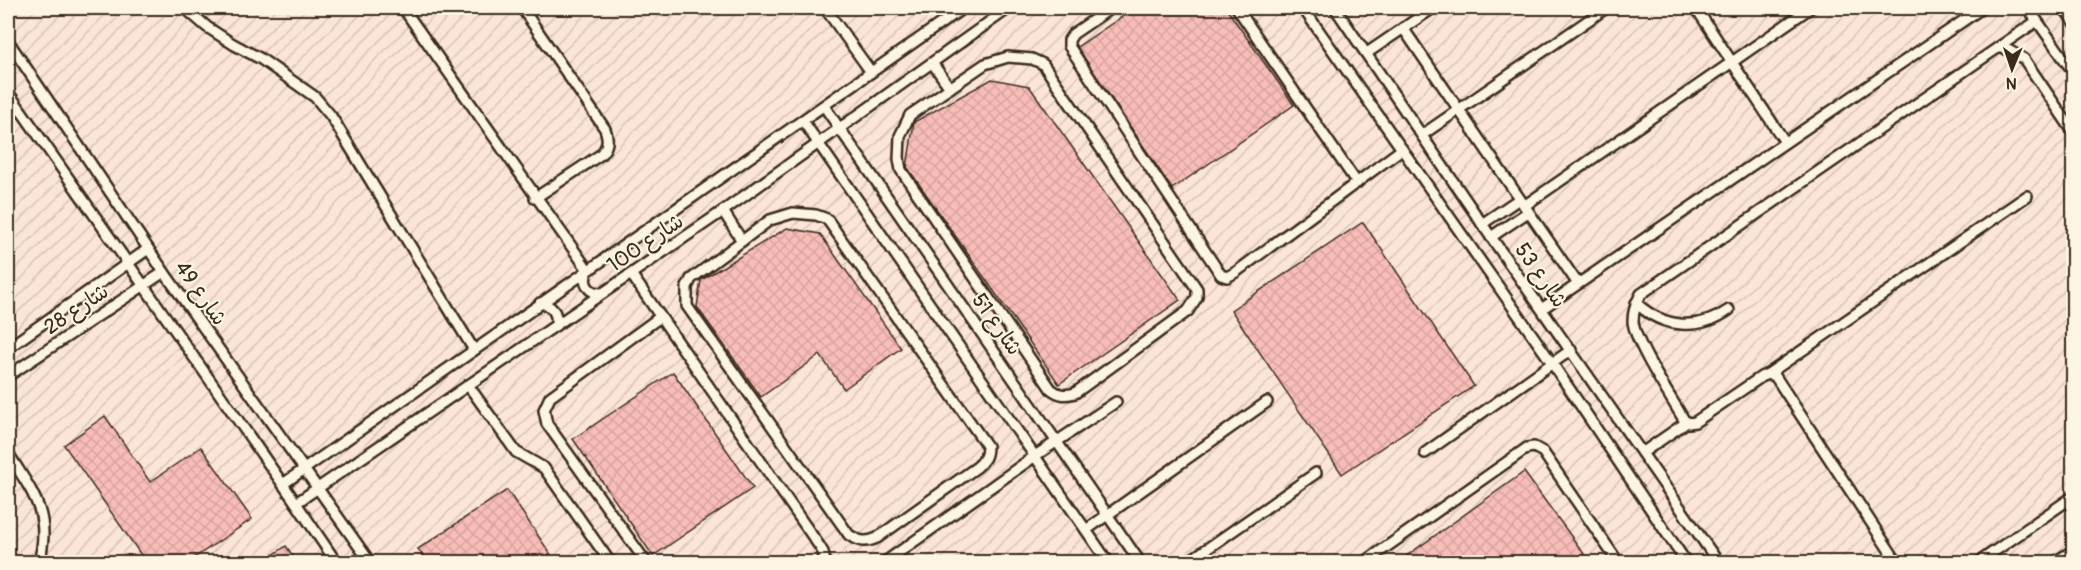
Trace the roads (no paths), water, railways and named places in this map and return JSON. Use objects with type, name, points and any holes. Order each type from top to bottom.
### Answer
[{"type":"lane","points":[[185,8],[207,27],[261,59],[315,97],[331,116],[474,350]]},
{"type":"lane","points":[[403,8],[588,270],[585,279],[588,287],[595,293],[604,293]]},
{"type":"lane","points":[[522,8],[608,136],[605,150],[600,155],[535,198]]},
{"type":"lane","points":[[825,8],[872,72]]},
{"type":"lane","name":"شارع 100","points":[[283,484],[963,8]]},
{"type":"lane","name":"شارع 100","points":[[296,503],[723,211],[1009,8]]},
{"type":"lane","points":[[1111,8],[1073,34],[1069,39],[1069,46],[1221,274],[1227,276],[1236,272],[1402,149]]},
{"type":"lane","points":[[1237,8],[1357,183]]},
{"type":"lane","name":"شارع 53","points":[[1304,8],[1552,363],[1686,562]]},
{"type":"lane","name":"شارع 53","points":[[1335,8],[1482,224],[1543,308],[1718,562]]},
{"type":"lane","points":[[1367,53],[1433,8]]},
{"type":"lane","points":[[1422,135],[1606,8]]},
{"type":"lane","points":[[1696,8],[1785,142]]},
{"type":"lane","points":[[1491,237],[1524,205],[1810,8]]},
{"type":"lane","points":[[1543,308],[1982,8]]},
{"type":"lane","points":[[2028,8],[2073,73]]},
{"type":"lane","points":[[2064,8],[2073,22]]},
{"type":"lane","points":[[1686,422],[1638,341],[1633,322],[1636,303],[1641,294],[2037,21]]},
{"type":"lane","points":[[1403,28],[1578,284]]},
{"type":"lane","name":"شارع 49","points":[[8,41],[148,249],[370,562]]},
{"type":"lane","points":[[1999,47],[2024,59],[2073,133]]},
{"type":"lane","points":[[1020,57],[1043,64],[1197,289],[1197,297],[1188,311],[1075,393],[1058,394],[1051,389],[901,170],[898,147],[904,125],[910,115],[950,88],[985,64],[996,60],[1020,57]]},
{"type":"lane","points":[[933,64],[950,88]]},
{"type":"lane","name":"شارع 49","points":[[8,92],[336,562]]},
{"type":"lane","name":"شارع 51","points":[[824,106],[1140,562]]},
{"type":"lane","name":"شارع 51","points":[[803,121],[1108,562]]},
{"type":"lane","points":[[1642,453],[1686,422],[1692,423],[1768,374],[2027,196]]},
{"type":"lane","points":[[1482,224],[1524,205]]},
{"type":"lane","points":[[723,211],[742,241]]},
{"type":"lane","points":[[805,213],[827,219],[987,446],[984,461],[877,538],[868,542],[858,541],[849,535],[687,306],[687,287],[691,279],[742,241],[770,220],[781,215],[805,213]]},
{"type":"lane","name":"شارع 28","points":[[8,348],[148,249]]},
{"type":"lane","name":"شارع 28","points":[[8,376],[164,272]]},
{"type":"lane","points":[[631,274],[824,552],[825,562]]},
{"type":"lane","points":[[540,303],[554,310],[556,325]]},
{"type":"lane","points":[[1636,303],[1665,322],[1687,325],[1709,321],[1729,310]]},
{"type":"lane","points":[[646,562],[547,424],[544,410],[550,397],[660,317]]},
{"type":"lane","points":[[1425,453],[1571,350]]},
{"type":"lane","points":[[1768,374],[1778,379],[1897,562]]},
{"type":"lane","points":[[468,385],[516,452],[544,468],[610,562]]},
{"type":"lane","points":[[885,562],[1116,402]]},
{"type":"lane","points":[[1086,530],[1267,402]]},
{"type":"lane","points":[[1365,562],[1527,448],[1534,447],[1543,452],[1618,562]]},
{"type":"lane","points":[[8,453],[38,502],[44,534],[39,562]]},
{"type":"lane","points":[[1188,562],[1316,473]]},
{"type":"lane","points":[[1979,562],[2073,496]]},
{"type":"lane","points":[[2055,562],[2073,550]]}]
